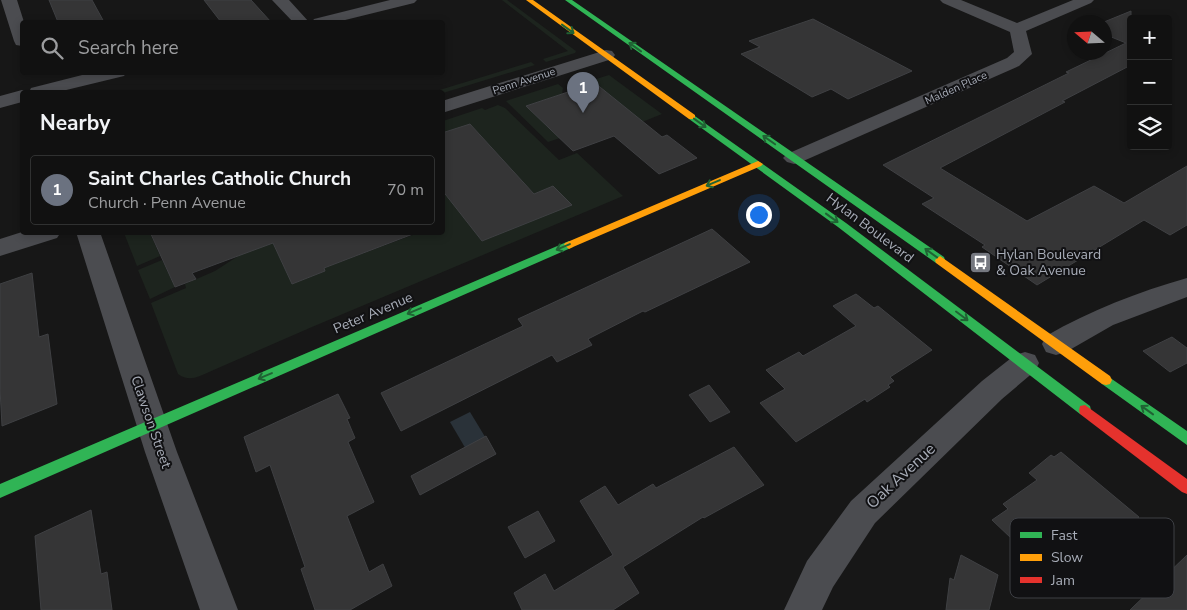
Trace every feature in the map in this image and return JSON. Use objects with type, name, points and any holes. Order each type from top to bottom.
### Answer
[{"type":"main road","name":"Hylan Boulevard","points":[[529,0],[758,164],[1025,363],[1187,487]]},
{"type":"main road","name":"Hylan Boulevard","points":[[568,0],[916,242],[1187,439]]},
{"type":"main road","name":"Peter Avenue","points":[[0,492],[758,164]]},
{"type":"street","points":[[9,0],[20,35]]},
{"type":"street","points":[[280,0],[299,20]]},
{"type":"street","points":[[328,20],[409,0]]},
{"type":"street","points":[[948,0],[1017,29],[1086,0]]},
{"type":"street","name":"Malden Place","points":[[794,158],[1013,62],[1023,54],[1022,43],[1017,29]]},
{"type":"street","name":"Penn Avenue","points":[[445,106],[606,55]]},
{"type":"street","points":[[34,75],[38,90]]},
{"type":"street","points":[[47,90],[106,75]]},
{"type":"street","points":[[0,102],[20,97]]},
{"type":"street","points":[[0,248],[40,235]]},
{"type":"street","name":"Clawson Street","points":[[89,235],[152,426],[219,610]]},
{"type":"street","points":[[1056,344],[1086,325],[1141,302],[1187,287]]},
{"type":"street","name":"Oak Avenue","points":[[803,610],[820,574],[863,512],[992,390],[1025,363]]},
{"type":"shaded area","points":[[502,0],[507,0],[576,51],[575,53],[546,62],[543,59],[568,51]]},
{"type":"shaded area","points":[[531,62],[535,65],[445,92],[445,90],[440,90]]},
{"type":"shaded area","points":[[609,75],[662,114],[600,139],[640,120],[595,83],[591,84],[593,80]]},
{"type":"shaded area","points":[[558,84],[563,88],[562,94],[526,106],[560,138],[548,142],[506,101]]},
{"type":"shaded area","points":[[498,105],[505,108],[559,160],[577,153],[623,196],[312,327],[201,376],[186,378],[178,374],[151,303],[186,288],[185,284],[215,271],[246,251],[273,243],[292,284],[325,271],[324,268],[413,235],[445,235],[445,193],[482,241],[571,205],[553,186],[534,194],[470,124],[445,132],[445,120],[482,108],[485,110]]},
{"type":"shaded area","points":[[125,235],[151,235],[160,256],[137,266]]},
{"type":"shaded area","points":[[162,260],[175,287],[150,299],[138,270]]},
{"type":"shaded area","points":[[470,412],[490,445],[470,456],[450,422]]},
{"type":"building","points":[[49,0],[92,0],[103,20],[57,20]]},
{"type":"building","points":[[204,0],[251,0],[269,20],[219,20]]},
{"type":"building","points":[[1131,11],[1131,15],[1127,15],[1127,67],[940,168],[1027,221],[1094,186],[1124,203],[1187,166],[1187,225],[1170,235],[1144,220],[1037,285],[982,247],[985,245],[922,204],[934,198],[883,165],[1069,73],[1066,72],[1091,60],[1112,60],[1112,50],[1126,43],[1112,37],[1112,19]]},
{"type":"building","points":[[813,19],[912,71],[848,99],[831,89],[812,97],[741,54],[760,47],[749,41]]},
{"type":"building","points":[[595,83],[662,137],[667,135],[697,158],[659,174],[614,136],[573,151],[526,106]]},
{"type":"building","points":[[470,124],[534,194],[553,186],[572,205],[482,241],[445,194],[445,132]]},
{"type":"building","points":[[712,229],[750,262],[645,312],[643,311],[588,339],[592,345],[557,362],[552,355],[401,431],[381,393],[523,326],[518,319]]},
{"type":"building","points":[[151,235],[410,235],[324,268],[325,271],[292,284],[273,243],[192,273],[196,279],[175,287]]},
{"type":"building","points":[[32,273],[39,337],[48,334],[57,404],[2,426],[0,284]]},
{"type":"building","points":[[856,294],[874,308],[878,306],[932,350],[890,377],[894,381],[888,385],[890,387],[867,402],[865,399],[796,442],[760,403],[785,389],[766,370],[799,352],[803,356],[856,326],[833,306]]},
{"type":"building","points":[[1172,337],[1187,348],[1187,363],[1170,372],[1143,351]]},
{"type":"building","points":[[709,385],[730,412],[710,422],[689,395]]},
{"type":"building","points":[[338,394],[350,418],[347,419],[355,438],[348,442],[374,502],[347,516],[369,572],[383,564],[392,586],[350,610],[315,610],[301,569],[305,567],[270,465],[256,472],[244,437]]},
{"type":"building","points":[[486,436],[496,454],[420,495],[411,476]]},
{"type":"building","points":[[734,447],[764,485],[703,517],[623,567],[639,593],[613,610],[522,610],[514,593],[545,574],[554,591],[613,555],[580,501],[605,486],[618,505],[653,484],[656,488]]},
{"type":"building","points":[[1061,452],[1139,517],[1010,518],[1010,537],[992,520],[1008,509],[1003,504],[1037,480],[1029,473],[1051,455],[1054,457]]},
{"type":"building","points":[[91,510],[101,574],[107,572],[112,610],[41,610],[35,536]]},
{"type":"building","points":[[538,511],[555,541],[525,558],[508,527]]},
{"type":"building","points":[[961,555],[998,575],[989,610],[946,610],[950,578],[954,580]]},
{"type":"building","points":[[1187,555],[1187,610],[1130,610],[1142,598],[1174,598],[1174,568]]},
{"type":"traffic: fast","points":[[568,0],[940,260]]},
{"type":"traffic: fast","points":[[692,117],[842,225],[1085,410]]},
{"type":"traffic: fast","points":[[0,491],[569,245]]},
{"type":"traffic: fast","points":[[1106,380],[1187,439]]},
{"type":"traffic: slow","points":[[529,0],[692,117]]},
{"type":"traffic: slow","points":[[569,245],[758,164]]},
{"type":"traffic: slow","points":[[940,260],[1106,380]]},
{"type":"traffic: jam","points":[[1085,410],[1187,487]]},
{"type":"place","name":"Saint Charles Catholic Church","points":[[583,113]]},
{"type":"place","name":"Hylan Boulevard & Oak Avenue","points":[[980,262]]}]
